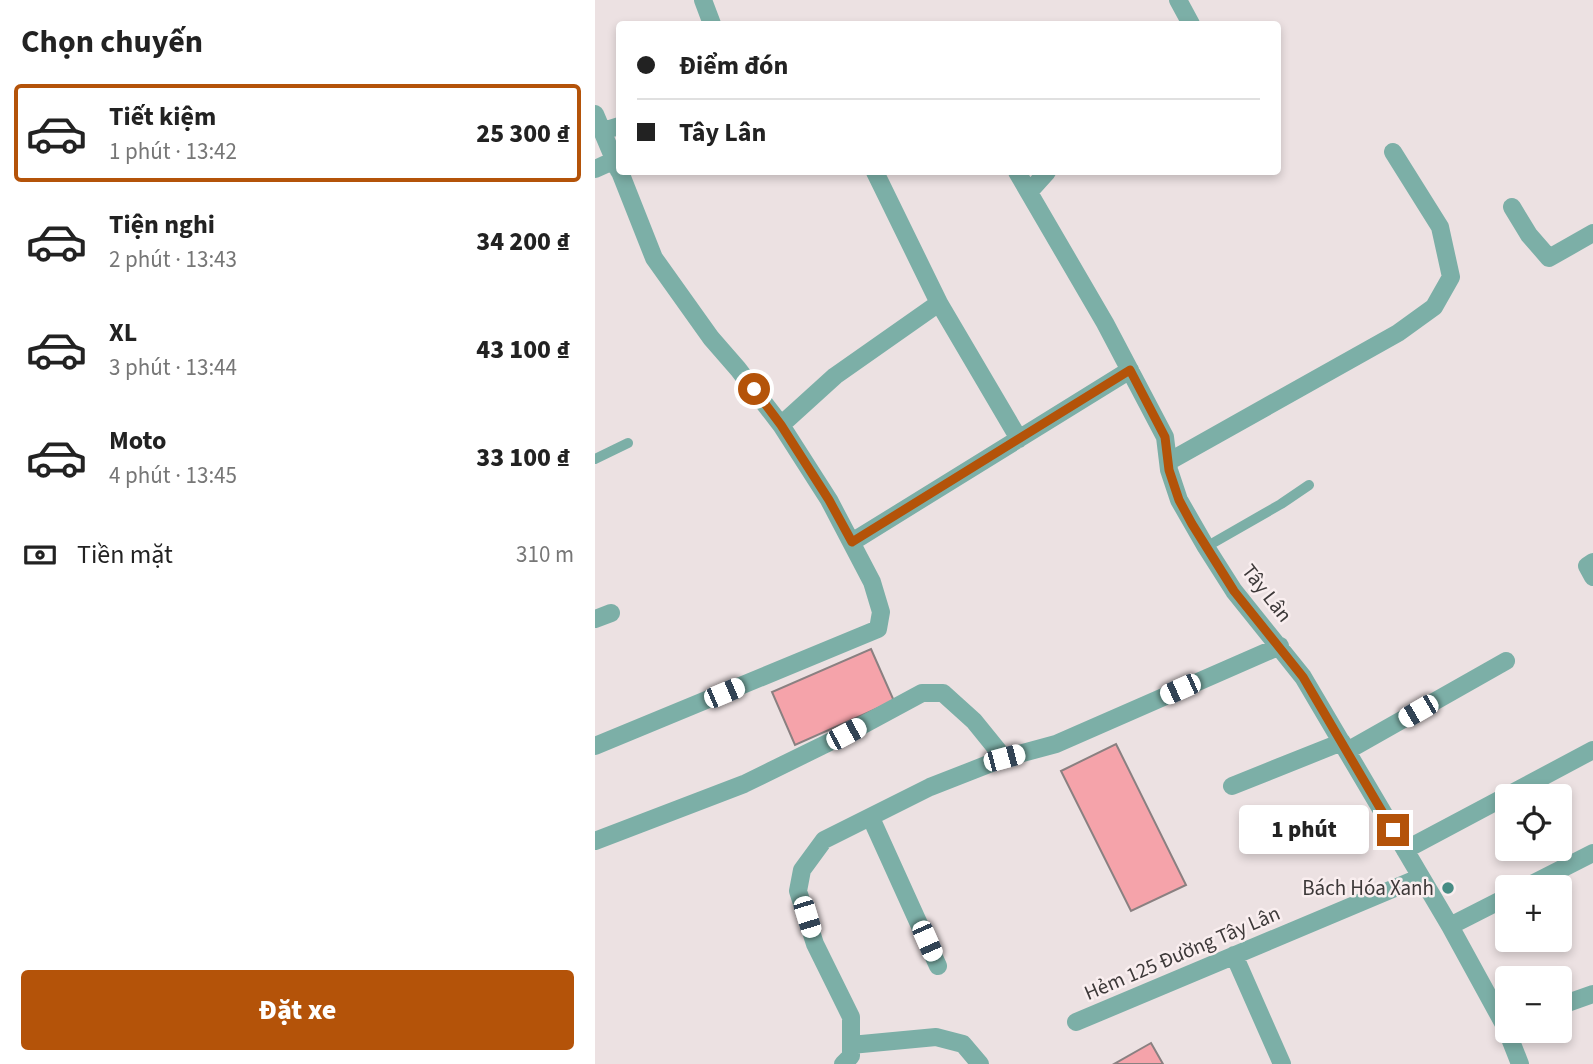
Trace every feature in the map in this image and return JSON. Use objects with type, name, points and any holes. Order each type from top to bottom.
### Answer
[{"type":"street","points":[[703,0],[711,21]]},
{"type":"street","points":[[1178,0],[1189,21]]},
{"type":"street","points":[[595,114],[611,128],[616,156]]},
{"type":"street","points":[[1168,462],[1398,333],[1433,307],[1451,277],[1440,227],[1393,152]]},
{"type":"street","points":[[595,169],[616,167]]},
{"type":"street","points":[[595,746],[878,629],[881,612],[872,582],[829,500],[781,425],[711,338],[654,257],[621,175]]},
{"type":"street","points":[[876,175],[939,303],[1019,439]]},
{"type":"street","name":"Tây Lân","points":[[1019,175],[1165,437],[1169,470],[1179,500],[1234,591],[1303,677],[1495,1007]]},
{"type":"street","points":[[1029,192],[1044,175]]},
{"type":"street","points":[[1512,207],[1549,258],[1593,233]]},
{"type":"street","points":[[781,425],[835,376],[939,303]]},
{"type":"street","points":[[852,542],[1130,370]]},
{"type":"street","points":[[1593,562],[1587,566],[1593,577]]},
{"type":"street","points":[[842,1064],[851,1056],[852,1017],[815,944],[798,891],[801,870],[824,840],[930,787],[1004,758],[1056,744],[1280,646]]},
{"type":"street","points":[[1232,786],[1344,747],[1506,661]]},
{"type":"street","points":[[595,841],[744,784],[922,693],[943,693],[974,721],[1004,758]]},
{"type":"street","points":[[1405,850],[1593,750]]},
{"type":"street","points":[[871,818],[938,966]]},
{"type":"street","points":[[1550,875],[1593,853]]},
{"type":"street","name":"Hẻm 125 Đường Tây Lân","points":[[1076,1022],[1421,877]]},
{"type":"street","points":[[1450,926],[1495,903]]},
{"type":"street","points":[[1234,955],[1282,1064]]},
{"type":"street","points":[[1572,1001],[1593,994]]},
{"type":"street","points":[[851,1045],[936,1037],[963,1044],[980,1064]]},
{"type":"street","name":"Tây Lân","points":[[1512,1043],[1520,1064]]},
{"type":"lane","points":[[595,459],[628,443]]},
{"type":"lane","points":[[1206,547],[1309,485]]},
{"type":"building","points":[[871,649],[894,701],[795,745],[772,692]]},
{"type":"building","points":[[1116,744],[1186,885],[1131,911],[1061,771]]},
{"type":"building","points":[[1151,1043],[1163,1064],[1114,1064]]},
{"type":"place","name":"Bách Hóa Xanh","points":[[1448,888]]},
{"type":"route","points":[[754,389],[781,425],[829,500],[852,542],[1130,370],[1165,437],[1169,470],[1179,500],[1192,524],[1234,591],[1303,677],[1393,830]]}]
